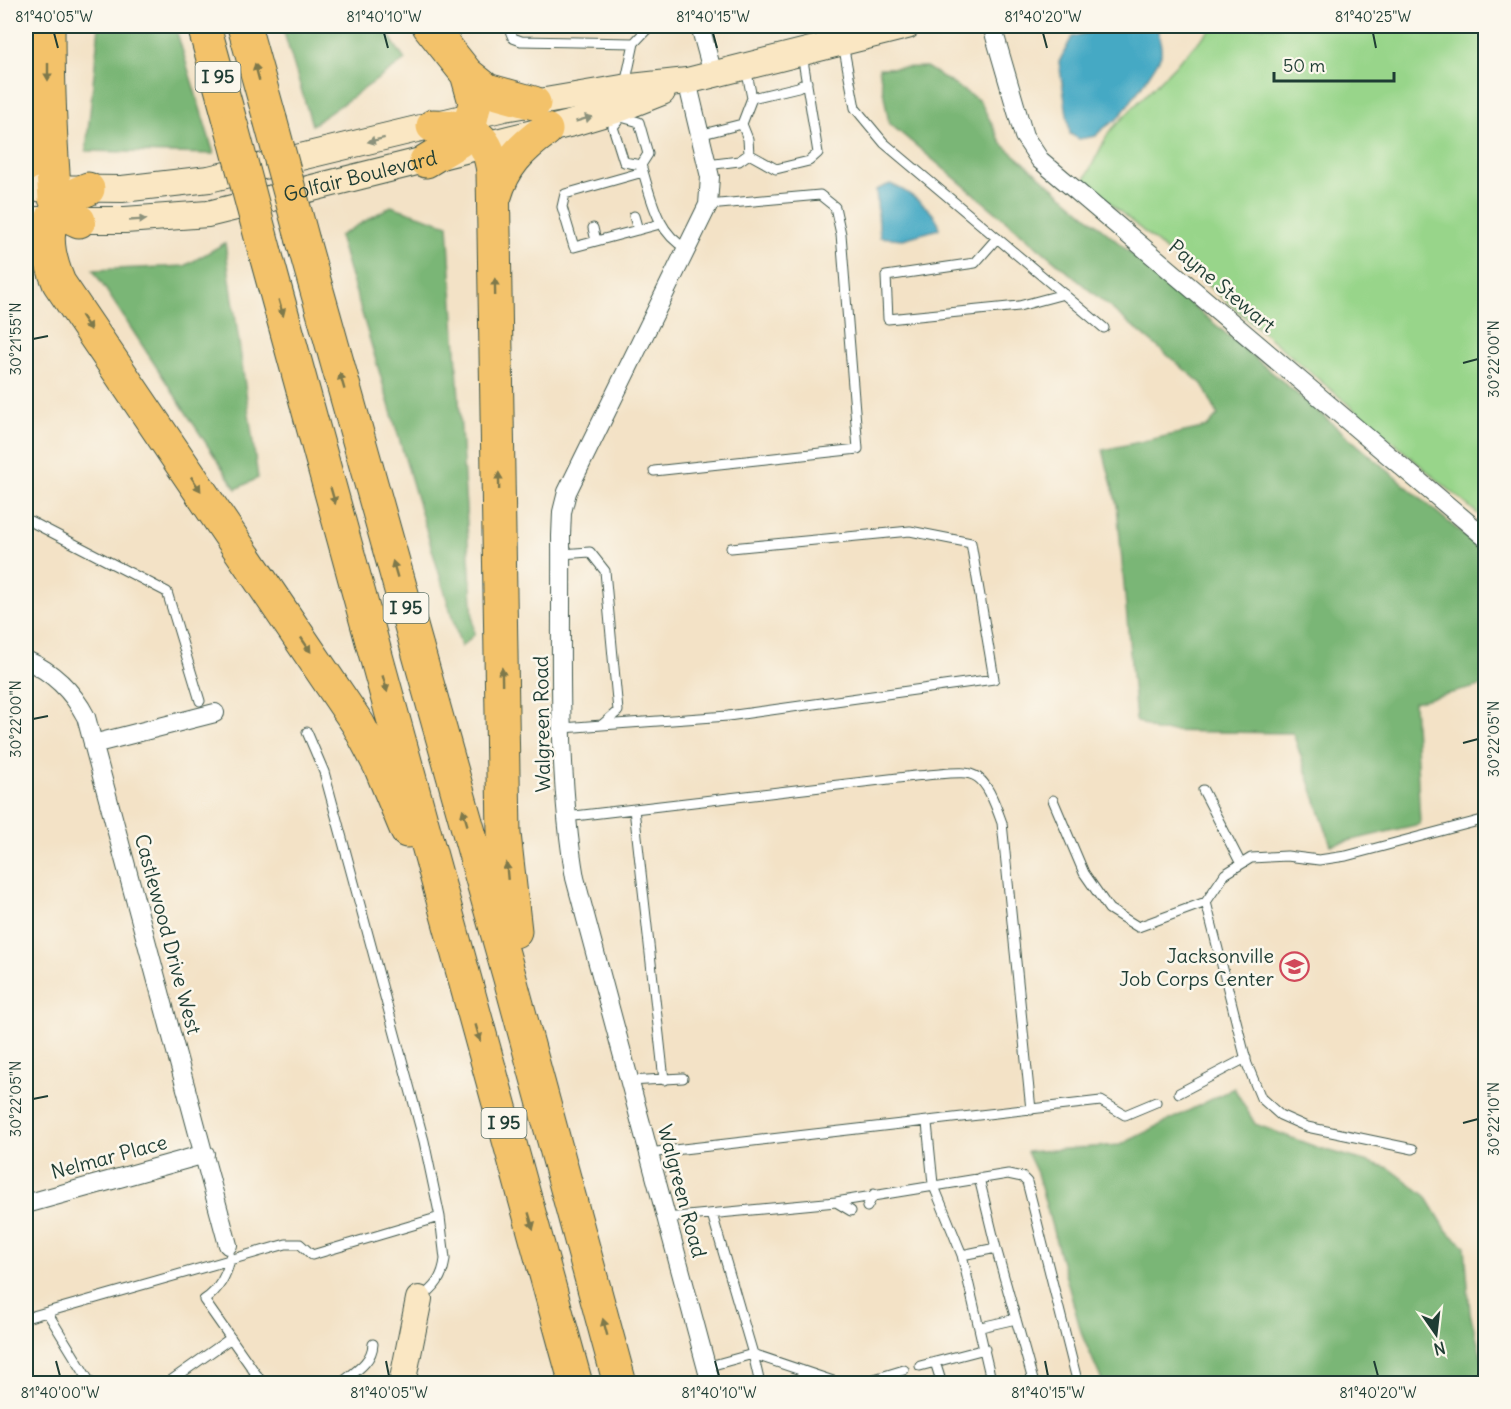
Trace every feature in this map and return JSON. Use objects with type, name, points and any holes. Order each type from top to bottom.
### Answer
[{"type":"highway","points":[[48,26],[48,118],[53,141],[47,244],[59,283]]},
{"type":"highway","name":"I 95","points":[[204,26],[576,1383]]},
{"type":"highway","name":"I 95","points":[[244,26],[554,1136],[620,1383]]},
{"type":"highway","points":[[429,26],[467,74],[487,90],[540,116],[524,146],[508,164],[494,200]]},
{"type":"highway","points":[[467,74],[474,102],[476,130],[491,159],[494,200],[504,834],[512,918],[554,1136]]},
{"type":"highway","points":[[26,165],[43,137],[48,118]]},
{"type":"highway","points":[[433,126],[476,130]]},
{"type":"highway","points":[[426,161],[476,130]]},
{"type":"highway","points":[[49,207],[88,189]]},
{"type":"highway","points":[[26,242],[59,283],[358,724],[394,798],[463,977]]},
{"type":"main road","points":[[476,130],[625,101],[713,74],[907,26]]},
{"type":"main road","name":"Golfair Boulevard","points":[[88,189],[122,189],[209,179],[433,126]]},
{"type":"main road","name":"Golfair Boulevard","points":[[49,207],[154,219],[208,213],[426,161]]},
{"type":"main road","points":[[402,1383],[419,1299]]},
{"type":"street","points":[[700,26],[713,74]]},
{"type":"street","name":"Payne Stewart","points":[[992,26],[1024,136],[1040,160],[1485,538]]},
{"type":"street","name":"Walgreen Road","points":[[687,81],[711,191],[708,204],[687,249],[571,484],[562,512],[563,728],[566,817],[575,878],[708,1375]]},
{"type":"street","name":"Castlewood Drive West","points":[[26,660],[43,668],[70,692],[86,717],[205,1154],[229,1252]]},
{"type":"street","points":[[93,744],[215,713]]},
{"type":"street","name":"Nelmar Place","points":[[26,1204],[205,1154]]},
{"type":"lane","points":[[508,26],[513,38],[521,41],[634,43]]},
{"type":"lane","points":[[642,169],[624,162],[613,127],[625,101],[634,43],[650,26]]},
{"type":"lane","points":[[842,42],[855,108],[884,143],[1104,328]]},
{"type":"lane","points":[[749,154],[776,169],[809,160],[818,153],[802,52]]},
{"type":"lane","points":[[745,66],[752,98],[742,124],[748,139],[749,154]]},
{"type":"lane","points":[[752,98],[798,87],[807,82]]},
{"type":"lane","points":[[625,101],[639,122],[648,154],[642,169],[625,180],[583,192],[565,194],[562,207],[574,247],[660,224]]},
{"type":"lane","points":[[699,135],[742,124]]},
{"type":"lane","points":[[707,165],[740,161],[749,154]]},
{"type":"lane","points":[[642,169],[660,224],[676,244],[687,249]]},
{"type":"lane","points":[[654,471],[858,449],[842,234],[835,207],[820,195],[708,204]]},
{"type":"lane","points":[[634,216],[638,230]]},
{"type":"lane","points":[[593,228],[596,241]]},
{"type":"lane","points":[[997,238],[975,263],[886,276],[888,319],[1019,306],[1064,294]]},
{"type":"lane","points":[[26,522],[167,592],[200,701]]},
{"type":"lane","points":[[563,728],[728,716],[994,679],[971,543],[910,531],[731,548]]},
{"type":"lane","points":[[561,554],[590,552],[605,572],[618,711],[602,725]]},
{"type":"lane","points":[[307,732],[324,772],[424,1141],[440,1217],[445,1259],[443,1272],[430,1291],[419,1299]]},
{"type":"lane","points":[[566,817],[915,776],[966,772],[979,776],[987,785],[1002,823],[1030,1110]]},
{"type":"lane","points":[[1203,790],[1241,864]]},
{"type":"lane","points":[[1053,800],[1084,873],[1110,909],[1138,927],[1206,902],[1225,874],[1251,858],[1287,856],[1319,860],[1346,856],[1485,819]]},
{"type":"lane","points":[[634,809],[664,1080]]},
{"type":"lane","points":[[1206,902],[1246,1058],[1261,1098],[1280,1115],[1307,1127],[1413,1149]]},
{"type":"lane","points":[[1179,1093],[1246,1058]]},
{"type":"lane","points":[[629,1081],[683,1078]]},
{"type":"lane","points":[[648,1153],[927,1123],[1101,1101],[1125,1115],[1156,1102]]},
{"type":"lane","points":[[927,1123],[933,1185],[962,1255],[981,1327],[992,1383]]},
{"type":"lane","points":[[666,1218],[836,1202],[1008,1174],[1022,1177],[1027,1182],[1078,1383]]},
{"type":"lane","points":[[979,1178],[1034,1383]]},
{"type":"lane","points":[[867,1207],[874,1194]]},
{"type":"lane","points":[[836,1202],[851,1211]]},
{"type":"lane","points":[[712,1214],[760,1383]]},
{"type":"lane","points":[[26,1318],[229,1252],[300,1244],[312,1255],[440,1217]]},
{"type":"lane","points":[[962,1255],[996,1248]]},
{"type":"lane","points":[[229,1252],[225,1276],[212,1295],[204,1300],[263,1383]]},
{"type":"lane","points":[[47,1312],[91,1383]]},
{"type":"lane","points":[[981,1327],[1016,1319]]},
{"type":"lane","points":[[166,1383],[231,1338]]},
{"type":"lane","points":[[340,1383],[367,1362],[373,1353],[373,1344]]},
{"type":"lane","points":[[920,1366],[985,1349]]},
{"type":"lane","points":[[708,1375],[753,1354],[842,1383]]},
{"type":"lane","points":[[935,1362],[942,1383]]},
{"type":"lane","points":[[801,1370],[805,1383]]},
{"type":"lane","points":[[858,1383],[904,1370]]},
{"type":"lane","points":[[893,1373],[896,1383]]},
{"type":"lane","points":[[244,1383],[257,1375]]},
{"type":"green space","points":[[99,26],[175,26],[214,154],[86,151]]},
{"type":"green space","points":[[282,26],[382,26],[405,60],[312,125]]},
{"type":"green space","points":[[1214,26],[1485,26],[1485,520],[1084,181],[1109,132]]},
{"type":"green space","points":[[926,67],[980,101],[1002,144],[1485,553],[1485,685],[1414,702],[1420,824],[1331,845],[1293,733],[1155,731],[1136,720],[1117,505],[1103,450],[1207,427],[1218,415],[1202,384],[889,123],[879,68]]},
{"type":"green space","points":[[391,206],[448,225],[474,635],[461,647],[339,236]]},
{"type":"green space","points":[[225,243],[258,478],[236,489],[93,270],[185,266]]},
{"type":"green space","points":[[1234,1088],[1255,1124],[1316,1147],[1389,1168],[1426,1196],[1447,1231],[1465,1246],[1470,1313],[1482,1359],[1485,1383],[1103,1383],[1082,1335],[1037,1173],[1027,1152],[1120,1145]]},
{"type":"water","points":[[1111,26],[1151,26],[1158,30],[1161,54],[1149,76],[1117,119],[1096,136],[1079,139],[1070,134],[1059,62],[1072,37]]},
{"type":"water","points":[[890,184],[912,196],[928,209],[938,223],[939,229],[903,239],[880,237],[876,190]]},
{"type":"place","name":"Jacksonville Job Corps Center","points":[[1295,967]]}]
